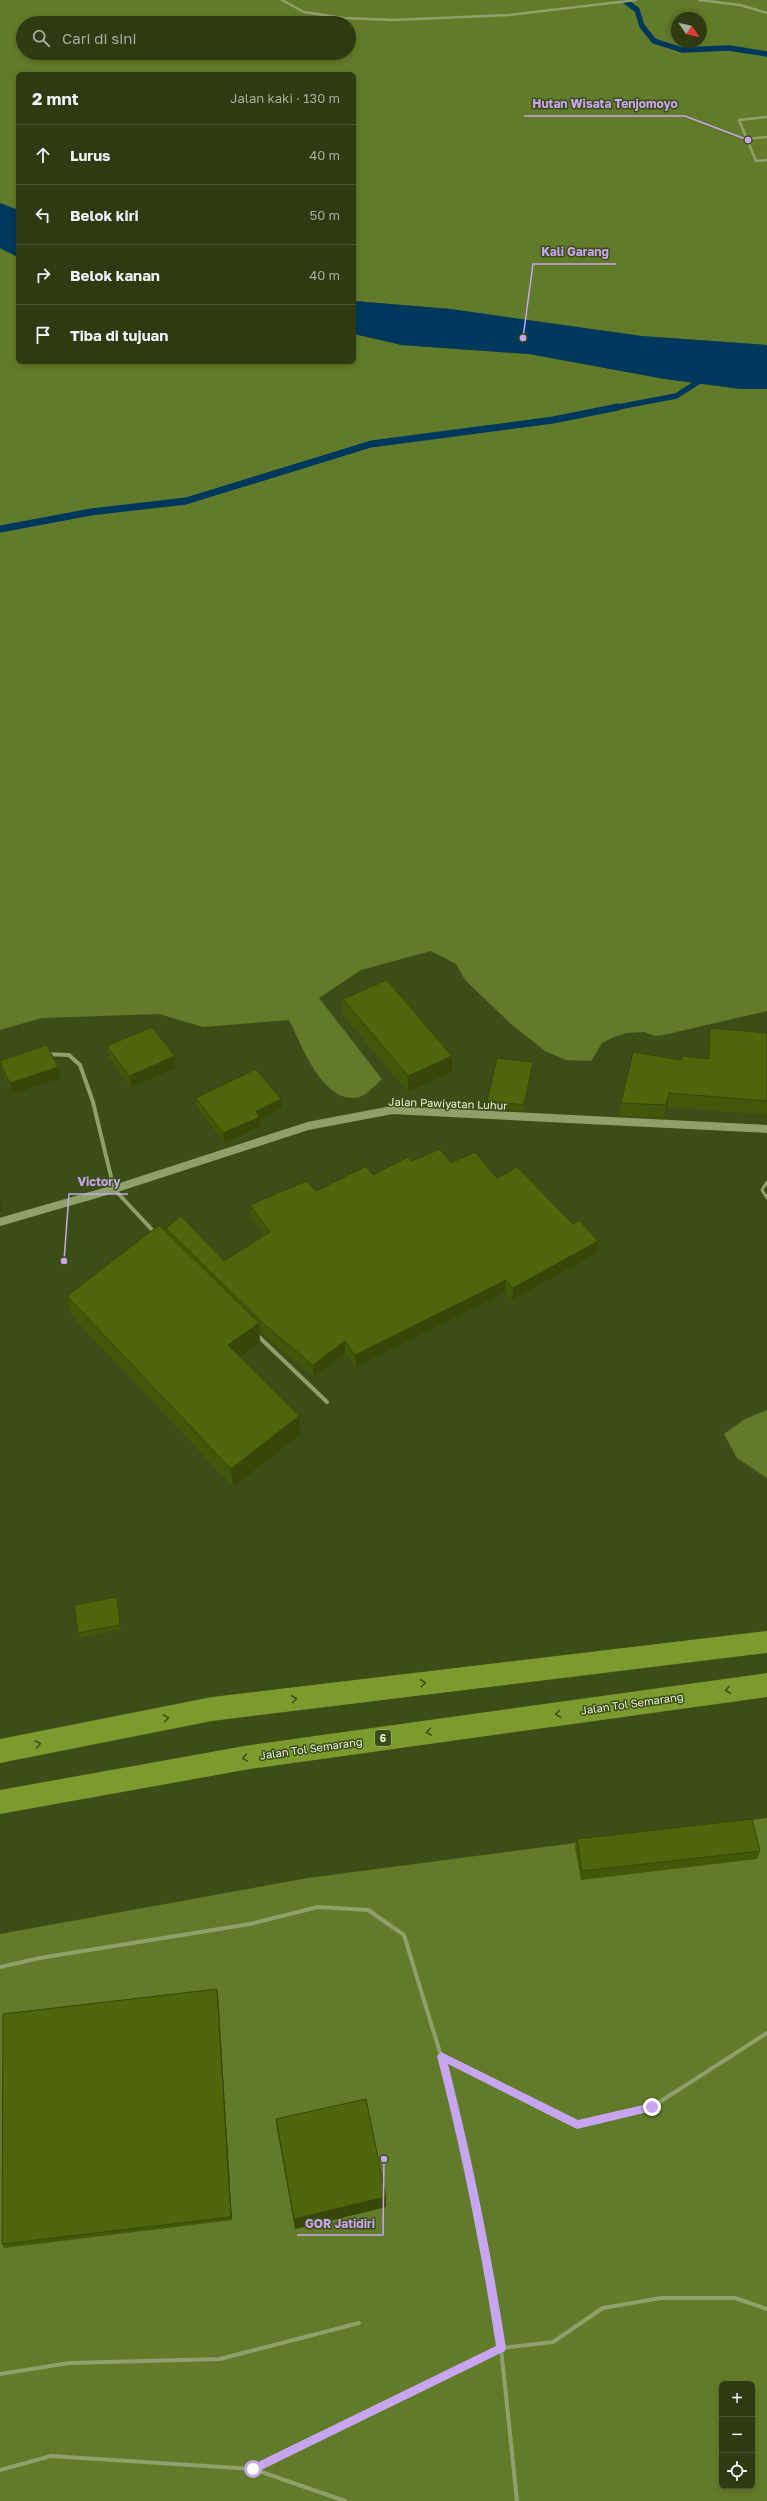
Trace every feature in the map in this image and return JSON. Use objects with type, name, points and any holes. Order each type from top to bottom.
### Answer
[{"type":"highway","points":[[0,1751],[212,1708],[767,1642]]},
{"type":"highway","name":"Jalan Tol Semarang","points":[[0,1802],[250,1757],[767,1685]]},
{"type":"main road","name":"Jalan Pawiyatan Luhur","points":[[0,1222],[114,1189],[308,1126],[392,1110],[697,1127],[767,1129]]},
{"type":"street","points":[[282,0],[284,3],[311,14],[326,16]]},
{"type":"street","points":[[356,18],[402,19],[486,16],[611,4],[636,0]]},
{"type":"street","points":[[699,0],[740,5],[767,13]]},
{"type":"street","points":[[767,117],[739,120],[756,161],[767,160]]},
{"type":"street","points":[[747,139],[767,137]]},
{"type":"street","points":[[40,1054],[69,1054],[80,1065],[93,1102],[114,1189],[162,1241]]},
{"type":"street","points":[[252,1330],[327,1402]]},
{"type":"lane","points":[[767,1182],[762,1190],[767,1198]]},
{"type":"lane","points":[[0,1967],[40,1958],[250,1924],[318,1907],[368,1910],[404,1935],[441,2056],[462,2135],[488,2261],[501,2348],[517,2501]]},
{"type":"lane","points":[[441,2056],[577,2125],[652,2107],[767,2033]]},
{"type":"lane","points":[[253,2469],[501,2348],[553,2342],[603,2308],[661,2298],[735,2298],[767,2309]]},
{"type":"lane","points":[[0,2374],[70,2363],[220,2359],[359,2323]]},
{"type":"lane","points":[[0,2470],[51,2456],[253,2469],[345,2501]]},
{"type":"green space","points":[[0,0],[767,0],[767,345],[641,336],[450,309],[356,301],[356,72],[16,72],[16,209],[0,203]]},
{"type":"green space","points":[[0,248],[16,256],[16,364],[356,364],[356,334],[402,345],[529,354],[665,379],[741,389],[767,389],[767,1011],[668,1034],[655,1036],[644,1032],[627,1033],[602,1043],[591,1061],[566,1060],[545,1051],[511,1024],[465,980],[456,964],[431,951],[361,970],[319,998],[382,1079],[366,1094],[354,1098],[342,1096],[331,1089],[322,1080],[306,1056],[289,1020],[203,1027],[159,1014],[42,1018],[0,1030]]},
{"type":"green space","points":[[767,1410],[767,1478],[737,1458],[724,1434],[745,1419]]},
{"type":"green space","points":[[767,1818],[767,2501],[0,2501],[0,1934],[308,1878]]},
{"type":"water","points":[[0,203],[16,209],[16,256],[0,248]]},
{"type":"water","points":[[356,301],[450,309],[641,336],[767,345],[767,389],[741,389],[665,379],[529,354],[402,345],[356,334]]},
{"type":"building","points":[[387,980],[452,1056],[408,1076],[343,999]]},
{"type":"building","points":[[152,1027],[175,1056],[129,1076],[107,1046]]},
{"type":"building","points":[[710,1028],[767,1033],[767,1101],[669,1093],[666,1105],[621,1103],[633,1052],[682,1060],[682,1056],[709,1059]]},
{"type":"building","points":[[47,1045],[58,1067],[10,1083],[0,1061]]},
{"type":"building","points":[[497,1058],[533,1062],[524,1105],[487,1101]]},
{"type":"building","points":[[256,1069],[281,1099],[256,1111],[260,1117],[223,1133],[196,1098]]},
{"type":"building","points":[[440,1149],[451,1163],[475,1152],[497,1178],[517,1167],[573,1224],[579,1220],[598,1241],[513,1288],[506,1280],[355,1355],[345,1341],[313,1365],[266,1326],[166,1228],[181,1216],[224,1261],[270,1232],[250,1205],[306,1181],[316,1191],[366,1166],[373,1175],[408,1157],[412,1161]]},
{"type":"building","points":[[159,1225],[259,1323],[228,1345],[299,1416],[231,1469],[67,1296]]},
{"type":"building","points":[[117,1597],[120,1625],[78,1633],[74,1605]]},
{"type":"building","points":[[752,1819],[760,1851],[582,1871],[577,1839]]},
{"type":"building","points":[[217,1989],[231,2217],[2,2244],[3,2014]]},
{"type":"building","points":[[366,2099],[386,2197],[294,2219],[276,2119]]},
{"type":"waterway","points":[[624,0],[637,10],[642,26],[654,41],[682,50],[729,48],[767,54]]},
{"type":"waterway","points":[[613,408],[676,396],[706,377]]},
{"type":"waterway","points":[[613,408],[618,407]]},
{"type":"waterway","points":[[0,529],[91,512],[186,501],[371,444],[553,420],[613,408]]},
{"type":"place","name":"Hutan Wisata Tenjomoyo","points":[[748,140]]},
{"type":"place","name":"Kali Garang","points":[[523,338]]},
{"type":"place","name":"Victory","points":[[64,1261]]},
{"type":"place","name":"GOR Jatidiri","points":[[384,2159]]},
{"type":"route","points":[[253,2469],[501,2348],[488,2261],[462,2135],[441,2056],[577,2125],[652,2107]]}]
